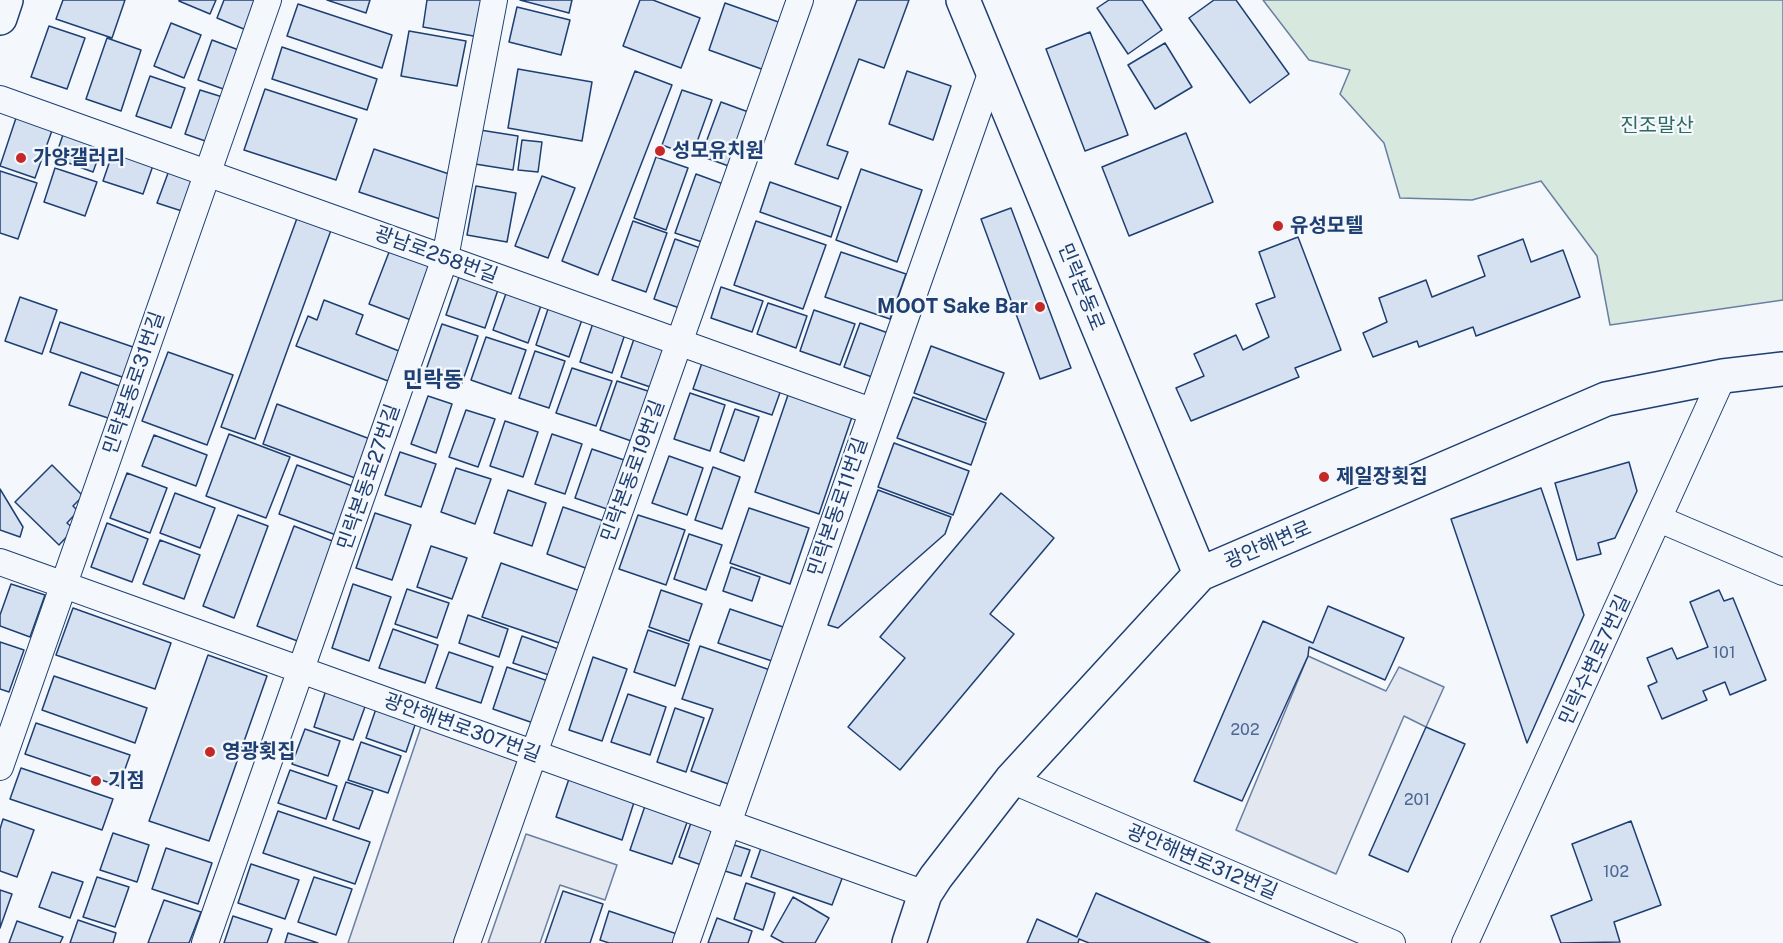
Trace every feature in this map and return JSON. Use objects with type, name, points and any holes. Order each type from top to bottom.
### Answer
[{"type":"main road","points":[[0,18],[6,0]]},
{"type":"main road","name":"민락본동로","points":[[963,0],[1200,574]]},
{"type":"main road","name":"광안해변로","points":[[909,943],[925,894],[1011,780],[1200,574],[1606,399],[1723,376],[1783,369]]},
{"type":"street","name":"민락본동로31번길","points":[[0,767],[268,0]]},
{"type":"street","name":"민락본동로27번길","points":[[205,943],[445,258],[494,0]]},
{"type":"street","name":"민락본동로19번길","points":[[467,943],[800,0]]},
{"type":"street","name":"민락본동로11번길","points":[[686,943],[992,71]]},
{"type":"street","name":"광남로258번길","points":[[0,99],[871,411]]},
{"type":"street","name":"민락수변로7번길","points":[[1465,943],[1723,376]]},
{"type":"street","points":[[1659,519],[1783,572]]},
{"type":"street","name":"광안해변로307번길","points":[[0,562],[925,894]]},
{"type":"street","name":"광안해변로312번길","points":[[1011,780],[1392,943]]},
{"type":"green space","name":"진조말산","points":[[1263,0],[1783,0],[1783,300],[1610,325],[1597,256],[1541,181],[1472,200],[1400,198],[1384,143],[1340,94],[1350,70],[1309,60]]},
{"type":"shaded area","points":[[1308,656],[1386,691],[1399,667],[1444,687],[1426,727],[1404,716],[1336,874],[1236,830]]},
{"type":"shaded area","points":[[424,718],[525,753],[460,943],[348,943]]},
{"type":"shaded area","points":[[526,834],[617,865],[605,900],[560,885],[540,943],[488,943]]},
{"type":"building","points":[[63,0],[125,0],[112,38],[56,19]]},
{"type":"building","points":[[179,0],[216,0],[210,14]]},
{"type":"building","points":[[224,0],[264,0],[251,32],[217,18]]},
{"type":"building","points":[[327,0],[370,0],[366,13]]},
{"type":"building","points":[[427,0],[486,0],[479,37],[423,27]]},
{"type":"building","points":[[520,0],[572,0],[569,13]]},
{"type":"building","points":[[640,0],[653,0],[700,18],[681,68],[623,46]]},
{"type":"building","points":[[857,0],[909,0],[884,68],[859,59],[827,145],[848,152],[838,179],[795,164]]},
{"type":"building","points":[[1109,0],[1142,0],[1162,30],[1128,54],[1097,8]]},
{"type":"building","points":[[1214,0],[1236,0],[1289,74],[1250,103],[1189,18]]},
{"type":"building","points":[[725,3],[784,24],[767,71],[709,50]]},
{"type":"building","points":[[298,4],[392,35],[382,68],[287,36]]},
{"type":"building","points":[[517,7],[570,20],[561,55],[509,42]]},
{"type":"building","points":[[171,23],[201,35],[184,78],[154,66]]},
{"type":"building","points":[[49,26],[85,38],[67,89],[31,77]]},
{"type":"building","points":[[409,31],[466,41],[457,86],[401,76]]},
{"type":"building","points":[[1090,32],[1128,135],[1085,151],[1046,49]]},
{"type":"building","points":[[107,38],[141,50],[121,111],[86,99]]},
{"type":"building","points":[[212,40],[244,52],[229,91],[198,80]]},
{"type":"building","points":[[1165,43],[1192,87],[1155,109],[1128,65]]},
{"type":"building","points":[[282,47],[377,79],[367,110],[272,79]]},
{"type":"building","points":[[518,69],[592,82],[582,141],[508,128]]},
{"type":"building","points":[[635,71],[672,85],[598,275],[562,261]]},
{"type":"building","points":[[907,71],[951,86],[933,140],[889,124]]},
{"type":"building","points":[[150,76],[185,88],[171,128],[136,116]]},
{"type":"building","points":[[265,89],[357,119],[336,180],[244,150]]},
{"type":"building","points":[[200,90],[229,99],[214,144],[185,134]]},
{"type":"building","points":[[682,90],[712,100],[692,156],[662,145]]},
{"type":"building","points":[[721,102],[754,114],[734,168],[701,156]]},
{"type":"building","points":[[18,112],[54,125],[35,178],[0,166]]},
{"type":"building","points":[[66,126],[105,139],[93,172],[55,158]]},
{"type":"building","points":[[480,130],[518,136],[513,170],[475,164]]},
{"type":"building","points":[[1186,133],[1213,202],[1129,236],[1102,167]]},
{"type":"building","points":[[522,140],[542,142],[538,172],[518,170]]},
{"type":"building","points":[[116,143],[156,157],[143,194],[103,181]]},
{"type":"building","points":[[374,149],[455,176],[440,219],[359,192]]},
{"type":"building","points":[[656,157],[688,168],[666,230],[634,218]]},
{"type":"building","points":[[171,165],[201,175],[188,213],[157,203]]},
{"type":"building","points":[[55,168],[97,182],[85,216],[44,202]]},
{"type":"building","points":[[861,169],[922,190],[897,262],[836,240]]},
{"type":"building","points":[[0,171],[37,183],[18,239],[0,233]]},
{"type":"building","points":[[696,174],[726,185],[705,243],[675,233]]},
{"type":"building","points":[[542,176],[575,188],[548,258],[515,246]]},
{"type":"building","points":[[770,182],[841,207],[831,237],[760,212]]},
{"type":"building","points":[[476,186],[516,193],[507,242],[467,235]]},
{"type":"building","points":[[1011,208],[1071,368],[1040,379],[981,219]]},
{"type":"building","points":[[300,210],[334,222],[255,439],[221,427]]},
{"type":"building","points":[[633,221],[667,233],[646,292],[612,280]]},
{"type":"building","points":[[756,221],[826,245],[803,309],[734,285]]},
{"type":"building","points":[[1298,237],[1341,350],[1295,368],[1299,377],[1191,421],[1176,388],[1204,376],[1194,354],[1236,335],[1243,350],[1269,337],[1256,304],[1275,297],[1259,252]]},
{"type":"building","points":[[675,239],[706,250],[685,310],[654,299]]},
{"type":"building","points":[[1523,239],[1531,262],[1563,250],[1580,297],[1476,336],[1473,327],[1419,347],[1417,341],[1373,357],[1363,333],[1387,322],[1379,298],[1426,280],[1432,297],[1485,276],[1478,256]]},
{"type":"building","points":[[391,247],[433,263],[411,320],[369,304]]},
{"type":"building","points":[[841,252],[906,274],[890,319],[825,297]]},
{"type":"building","points":[[462,268],[501,281],[485,328],[446,315]]},
{"type":"building","points":[[509,285],[544,297],[528,343],[493,330]]},
{"type":"building","points":[[721,287],[763,301],[752,332],[711,318]]},
{"type":"building","points":[[20,297],[57,310],[42,354],[5,341]]},
{"type":"building","points":[[324,300],[363,315],[356,334],[399,351],[388,381],[296,346],[308,316],[317,320]]},
{"type":"building","points":[[551,300],[585,311],[569,357],[536,345]]},
{"type":"building","points":[[768,303],[807,316],[796,348],[757,334]]},
{"type":"building","points":[[814,310],[855,324],[840,365],[800,351]]},
{"type":"building","points":[[594,320],[626,331],[612,373],[580,362]]},
{"type":"building","points":[[60,322],[136,348],[125,378],[50,352]]},
{"type":"building","points":[[860,323],[891,334],[875,378],[844,367]]},
{"type":"building","points":[[442,324],[478,336],[462,383],[426,370]]},
{"type":"building","points":[[637,330],[675,343],[659,390],[621,377]]},
{"type":"building","points":[[486,337],[526,350],[511,394],[471,380]]},
{"type":"building","points":[[931,346],[1004,373],[986,420],[914,393]]},
{"type":"building","points":[[535,351],[565,361],[549,408],[519,398]]},
{"type":"building","points":[[168,352],[233,375],[207,445],[142,421]]},
{"type":"building","points":[[703,360],[782,387],[772,415],[693,389]]},
{"type":"building","points":[[572,368],[612,381],[596,426],[556,413]]},
{"type":"building","points":[[81,372],[125,388],[114,420],[69,405]]},
{"type":"building","points":[[617,381],[654,393],[637,443],[600,430]]},
{"type":"building","points":[[789,392],[853,414],[819,514],[755,492]]},
{"type":"building","points":[[690,393],[725,405],[710,451],[674,439]]},
{"type":"building","points":[[428,396],[452,404],[436,453],[411,444]]},
{"type":"building","points":[[913,397],[986,423],[971,465],[897,438]]},
{"type":"building","points":[[277,404],[370,439],[355,478],[263,444]]},
{"type":"building","points":[[735,409],[759,417],[744,461],[720,452]]},
{"type":"building","points":[[466,410],[495,419],[478,467],[449,457]]},
{"type":"building","points":[[505,421],[538,432],[523,477],[490,466]]},
{"type":"building","points":[[229,434],[290,457],[266,518],[206,496]]},
{"type":"building","points":[[552,434],[582,444],[565,494],[535,484]]},
{"type":"building","points":[[154,435],[207,455],[196,486],[142,466]]},
{"type":"building","points":[[894,443],[969,471],[953,515],[878,487]]},
{"type":"building","points":[[592,449],[627,461],[610,510],[575,498]]},
{"type":"building","points":[[400,452],[436,464],[421,507],[385,495]]},
{"type":"building","points":[[669,456],[703,468],[687,515],[652,503]]},
{"type":"building","points":[[1629,462],[1637,491],[1615,538],[1598,543],[1601,554],[1577,560],[1555,483]]},
{"type":"building","points":[[52,465],[83,496],[73,506],[78,511],[67,523],[74,529],[59,545],[15,502]]},
{"type":"building","points":[[297,465],[355,487],[336,535],[279,514]]},
{"type":"building","points":[[713,467],[740,477],[722,529],[695,520]]},
{"type":"building","points":[[456,468],[491,479],[475,524],[441,512]]},
{"type":"building","points":[[127,473],[167,488],[150,533],[110,518]]},
{"type":"building","points":[[1541,488],[1584,615],[1527,743],[1451,519]]},
{"type":"building","points":[[0,489],[23,527],[20,537],[0,530]]},
{"type":"building","points":[[508,490],[546,503],[532,546],[494,533]]},
{"type":"building","points":[[878,490],[951,517],[945,534],[838,628],[828,625]]},
{"type":"building","points":[[175,493],[215,508],[200,548],[160,533]]},
{"type":"building","points":[[1001,493],[1054,538],[990,614],[1014,634],[900,770],[848,727],[905,658],[880,637]]},
{"type":"building","points":[[563,507],[607,522],[591,570],[547,554]]},
{"type":"building","points":[[749,508],[809,528],[790,584],[730,563]]},
{"type":"building","points":[[375,513],[411,525],[392,580],[356,568]]},
{"type":"building","points":[[238,515],[268,526],[234,618],[203,606]]},
{"type":"building","points":[[638,515],[685,530],[666,585],[619,569]]},
{"type":"building","points":[[107,523],[148,539],[132,582],[91,567]]},
{"type":"building","points":[[294,526],[340,544],[303,643],[257,626]]},
{"type":"building","points":[[689,534],[722,545],[706,590],[674,579]]},
{"type":"building","points":[[160,540],[200,555],[184,599],[143,584]]},
{"type":"building","points":[[431,546],[467,558],[452,599],[417,587]]},
{"type":"building","points":[[501,563],[580,591],[562,644],[482,617]]},
{"type":"building","points":[[731,567],[760,577],[752,601],[723,591]]},
{"type":"building","points":[[11,584],[45,595],[30,637],[0,626],[0,615]]},
{"type":"building","points":[[353,584],[391,597],[369,661],[332,648]]},
{"type":"building","points":[[407,589],[449,603],[437,638],[395,624]]},
{"type":"building","points":[[661,590],[702,604],[689,641],[649,627]]},
{"type":"building","points":[[1719,590],[1724,601],[1733,598],[1766,680],[1730,695],[1725,682],[1703,691],[1707,700],[1662,719],[1648,686],[1657,682],[1647,658],[1672,648],[1677,659],[1708,647],[1690,602]]},
{"type":"building","points":[[1328,606],[1404,638],[1385,680],[1309,647],[1308,656],[1242,801],[1194,781],[1263,621],[1313,643]]},
{"type":"building","points":[[73,608],[171,643],[155,689],[56,655]]},
{"type":"building","points":[[730,609],[789,629],[778,663],[718,643]]},
{"type":"building","points":[[468,615],[508,629],[499,657],[459,643]]},
{"type":"building","points":[[393,629],[438,645],[425,683],[379,668]]},
{"type":"building","points":[[648,630],[689,644],[675,686],[634,672]]},
{"type":"building","points":[[522,636],[561,650],[552,676],[513,663]]},
{"type":"building","points":[[0,642],[24,650],[9,692],[0,689]]},
{"type":"building","points":[[700,646],[773,671],[734,786],[691,771],[713,709],[682,699]]},
{"type":"building","points":[[449,652],[493,667],[481,703],[436,688]]},
{"type":"building","points":[[208,655],[267,676],[209,841],[149,821]]},
{"type":"building","points":[[593,657],[627,669],[602,741],[569,730]]},
{"type":"building","points":[[507,667],[554,683],[539,725],[493,709]]},
{"type":"building","points":[[54,676],[147,708],[135,743],[42,710]]},
{"type":"building","points":[[326,690],[366,704],[353,740],[314,727]]},
{"type":"building","points":[[628,694],[666,707],[650,755],[611,742]]},
{"type":"building","points":[[379,700],[419,713],[406,752],[366,738]]},
{"type":"building","points":[[675,708],[704,718],[686,772],[657,762]]},
{"type":"building","points":[[36,723],[130,755],[119,786],[25,754]]},
{"type":"building","points":[[1426,727],[1465,744],[1408,872],[1369,855]]},
{"type":"building","points":[[305,729],[340,741],[328,776],[292,764]]},
{"type":"building","points":[[361,742],[401,756],[388,793],[348,780]]},
{"type":"building","points":[[21,768],[113,799],[102,830],[10,799]]},
{"type":"building","points":[[290,770],[337,786],[326,819],[278,803]]},
{"type":"building","points":[[571,773],[636,796],[622,840],[556,817]]},
{"type":"building","points":[[346,782],[373,791],[359,829],[333,820]]},
{"type":"building","points":[[646,803],[689,817],[672,864],[630,850]]},
{"type":"building","points":[[278,811],[370,842],[355,884],[263,853]]},
{"type":"building","points":[[693,817],[721,826],[707,867],[679,857]]},
{"type":"building","points":[[3,819],[34,830],[17,877],[0,871],[0,829]]},
{"type":"building","points":[[1631,821],[1661,905],[1614,922],[1620,942],[1561,943],[1551,916],[1592,900],[1572,844]]},
{"type":"building","points":[[113,833],[149,845],[137,882],[100,870]]},
{"type":"building","points":[[734,845],[750,850],[741,876],[725,871]]},
{"type":"building","points":[[166,848],[212,863],[198,904],[152,889]]},
{"type":"building","points":[[761,848],[843,876],[832,905],[751,877]]},
{"type":"building","points":[[251,864],[299,880],[285,919],[238,903]]},
{"type":"building","points":[[52,872],[83,882],[70,918],[39,907]]},
{"type":"building","points":[[97,877],[129,887],[115,927],[83,917]]},
{"type":"building","points":[[314,877],[352,889],[336,935],[298,922]]},
{"type":"building","points":[[746,883],[775,893],[763,930],[734,919]]},
{"type":"building","points":[[0,890],[12,894],[0,928]]},
{"type":"building","points":[[563,891],[603,904],[590,943],[545,943]]},
{"type":"building","points":[[1096,893],[1210,943],[1089,943],[1079,939],[1078,943],[1027,943],[1037,919],[1077,937]]},
{"type":"building","points":[[793,897],[829,918],[815,943],[784,943],[771,936]]},
{"type":"building","points":[[164,900],[201,912],[189,943],[148,943]]},
{"type":"building","points":[[609,911],[677,934],[674,943],[609,943],[600,940]]},
{"type":"building","points":[[233,916],[272,929],[267,943],[224,943]]},
{"type":"building","points":[[717,918],[752,931],[748,943],[708,943]]},
{"type":"building","points":[[78,920],[116,933],[113,943],[70,943]]},
{"type":"building","points":[[17,921],[63,937],[60,943],[9,943]]},
{"type":"building","points":[[288,933],[318,943],[285,943]]},
{"type":"place","name":"성모유치원","points":[[660,151]]},
{"type":"place","name":"가양갤러리","points":[[21,158]]},
{"type":"place","name":"유성모텔","points":[[1278,226]]},
{"type":"place","name":"MOOT Sake Bar","points":[[1040,307]]},
{"type":"place","name":"제일장횟집","points":[[1324,477]]},
{"type":"place","name":"영광횟집","points":[[210,752]]},
{"type":"place","name":"기점","points":[[96,781]]},
{"type":"district","name":"민락동","points":[[433,380]]}]
